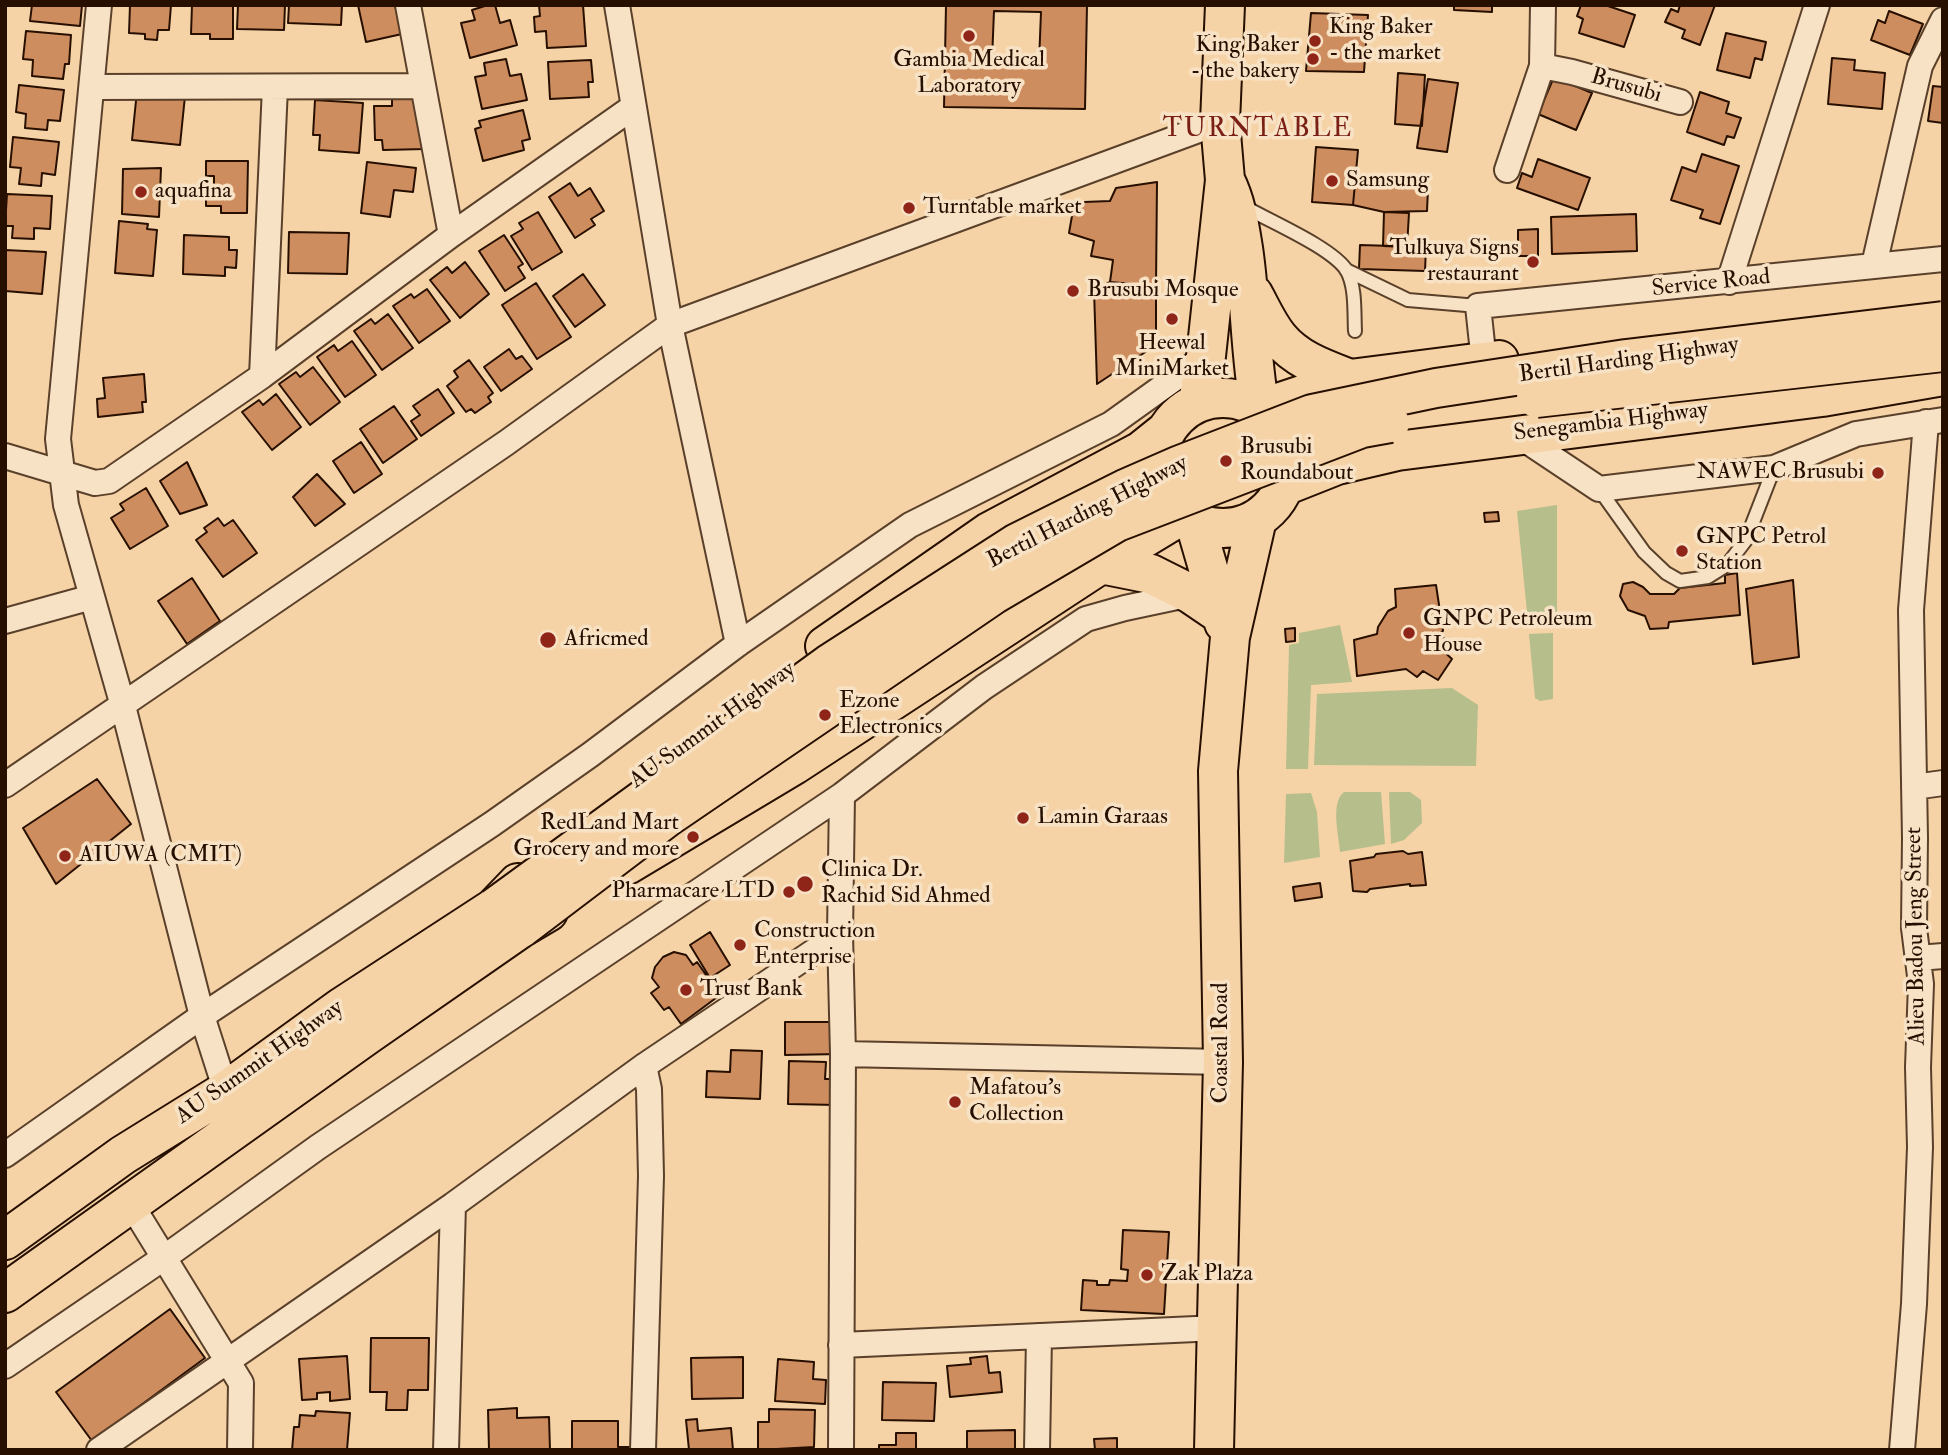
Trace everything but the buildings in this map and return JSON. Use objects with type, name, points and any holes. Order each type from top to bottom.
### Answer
[{"type":"main road","points":[[1225,5],[1220,122],[1248,286],[1260,409]]},
{"type":"main road","points":[[1198,403],[1230,191]]},
{"type":"main road","points":[[1248,286],[1278,337],[1290,349],[1309,363],[1350,379]]},
{"type":"main road","points":[[1260,409],[1350,379],[1886,309],[1943,308]]},
{"type":"main road","name":"Bertil Harding Highway","points":[[507,918],[829,664],[1017,543],[1180,465],[1312,414],[1436,388],[1626,359],[1943,321]]},
{"type":"main road","name":"Bertil Harding Highway","points":[[507,918],[666,818],[993,595],[1117,522],[1362,428],[1510,401],[1943,352]]},
{"type":"main road","name":"Senegambia Highway","points":[[1284,486],[1337,465],[1396,451],[1822,397],[1943,376]]},
{"type":"main road","points":[[1219,398],[1240,400],[1260,409],[1275,424],[1285,444],[1288,465],[1284,486],[1273,505],[1257,519],[1237,527],[1215,528],[1188,519],[1164,493],[1158,473],[1159,451],[1166,431],[1180,414],[1198,403],[1219,398]]},
{"type":"main road","name":"AU Summit Highway","points":[[5,1293],[131,1204],[507,918],[562,835],[745,701],[989,532],[1141,451],[1166,431]]},
{"type":"main road","name":"AU Summit Highway","points":[[5,1240],[123,1155],[226,1091],[342,1007],[794,765],[1101,564],[1188,519]]},
{"type":"main road","name":"Coastal Road","points":[[1188,519],[1213,615],[1218,771],[1223,1062],[1214,1450]]},
{"type":"main road","name":"Coastal Road","points":[[1213,615],[1257,519]]},
{"type":"main road","points":[[1101,564],[1151,574],[1213,615]]},
{"type":"street","points":[[99,5],[58,439],[66,506],[122,706],[202,1016],[226,1091]]},
{"type":"street","points":[[408,5],[451,235]]},
{"type":"street","points":[[617,5],[670,325],[738,644]]},
{"type":"street","points":[[1507,170],[1542,66],[1543,5]]},
{"type":"street","points":[[1729,282],[1817,5]]},
{"type":"street","points":[[1874,265],[1943,20]]},
{"type":"street","name":"Brusubi","points":[[1542,66],[1680,103]]},
{"type":"street","points":[[93,88],[423,86]]},
{"type":"street","points":[[262,376],[275,87]]},
{"type":"street","points":[[5,456],[95,483],[109,481],[262,376],[451,235],[633,107]]},
{"type":"street","points":[[5,785],[506,443],[670,325],[1220,122]]},
{"type":"street","name":"Service Road","points":[[1478,306],[1943,259]]},
{"type":"street","points":[[1478,306],[1484,362]]},
{"type":"street","points":[[5,1154],[202,1016],[503,816],[590,755],[738,644],[910,525],[1111,424],[1206,356]]},
{"type":"street","points":[[1518,435],[1599,489],[1774,468],[1856,434],[1934,421]]},
{"type":"street","name":"Alieu Badou Jeng Street","points":[[1902,1450],[1914,1304],[1920,1147],[1918,1067],[1921,984],[1914,928],[1911,610],[1934,421]]},
{"type":"street","points":[[5,621],[92,597]]},
{"type":"street","points":[[5,1366],[165,1257],[318,1147],[842,795],[984,687],[1086,619],[1135,605],[1213,615]]},
{"type":"street","points":[[1914,787],[1943,783]]},
{"type":"street","points":[[841,1450],[842,795]]},
{"type":"street","points":[[99,1450],[453,1205],[644,1066],[840,934]]},
{"type":"street","points":[[1918,958],[1943,956]]},
{"type":"street","points":[[843,1054],[1223,1062]]},
{"type":"street","points":[[643,1450],[651,1176],[649,1089],[644,1066]]},
{"type":"street","points":[[131,1204],[241,1383],[240,1450]]},
{"type":"street","points":[[446,1450],[453,1205]]},
{"type":"street","points":[[841,1345],[1218,1328]]},
{"type":"street","points":[[1037,1450],[1039,1336]]},
{"type":"lane","points":[[1230,191],[1307,240],[1346,270],[1408,300],[1478,306]]},
{"type":"lane","points":[[1346,270],[1354,297],[1355,331]]},
{"type":"lane","points":[[1599,489],[1644,552],[1666,573],[1680,581],[1708,577],[1727,565],[1746,540],[1774,468]]},
{"type":"green space","points":[[1557,505],[1557,618],[1528,622],[1517,511]]},
{"type":"green space","points":[[1340,625],[1352,682],[1311,685],[1308,769],[1286,769],[1289,645],[1299,643],[1299,633]]},
{"type":"green space","points":[[1553,633],[1553,699],[1540,701],[1535,698],[1529,634]]},
{"type":"green space","points":[[1452,688],[1478,705],[1476,766],[1314,765],[1317,694]]},
{"type":"green space","points":[[1344,792],[1381,792],[1385,844],[1340,852],[1336,811]]},
{"type":"green space","points":[[1389,792],[1410,792],[1421,800],[1422,823],[1404,840],[1391,844]]},
{"type":"green space","points":[[1311,793],[1317,812],[1320,857],[1284,863],[1286,794]]},
{"type":"place","name":"Gambia Medical Laboratory","points":[[969,36]]},
{"type":"place","name":"King Baker - the market","points":[[1315,41]]},
{"type":"place","name":"King Baker - the bakery","points":[[1313,59]]},
{"type":"place","name":"Samsung","points":[[1332,181]]},
{"type":"place","name":"aquafina","points":[[141,192]]},
{"type":"place","name":"Turntable market","points":[[909,208]]},
{"type":"place","name":"Tulkuya Signs restaurant","points":[[1533,262]]},
{"type":"place","name":"Brusubi Mosque","points":[[1073,291]]},
{"type":"place","name":"Heewal MiniMarket","points":[[1172,319]]},
{"type":"place","name":"Brusubi Roundabout","points":[[1226,461]]},
{"type":"place","name":"NAWEC Brusubi","points":[[1878,473]]},
{"type":"place","name":"GNPC Petrol Station","points":[[1682,551]]},
{"type":"place","name":"GNPC Petroleum House","points":[[1409,633]]},
{"type":"place","name":"Africmed","points":[[548,640]]},
{"type":"place","name":"Ezone Electronics","points":[[825,715]]},
{"type":"place","name":"Lamin Garaas","points":[[1023,818]]},
{"type":"place","name":"RedLand Mart Grocery and more","points":[[693,837]]},
{"type":"place","name":"AIUWA (CMIT)","points":[[65,856]]},
{"type":"place","name":"Clinica Dr. Rachid Sid Ahmed","points":[[805,884]]},
{"type":"place","name":"Pharmacare LTD","points":[[789,892]]},
{"type":"place","name":"Construction Enterprise","points":[[740,945]]},
{"type":"place","name":"Trust Bank","points":[[686,990]]},
{"type":"place","name":"Mafatou's Collection","points":[[955,1102]]},
{"type":"place","name":"Zak Plaza","points":[[1147,1275]]},
{"type":"district","name":"TURNTABLE","points":[[1258,130]]}]
